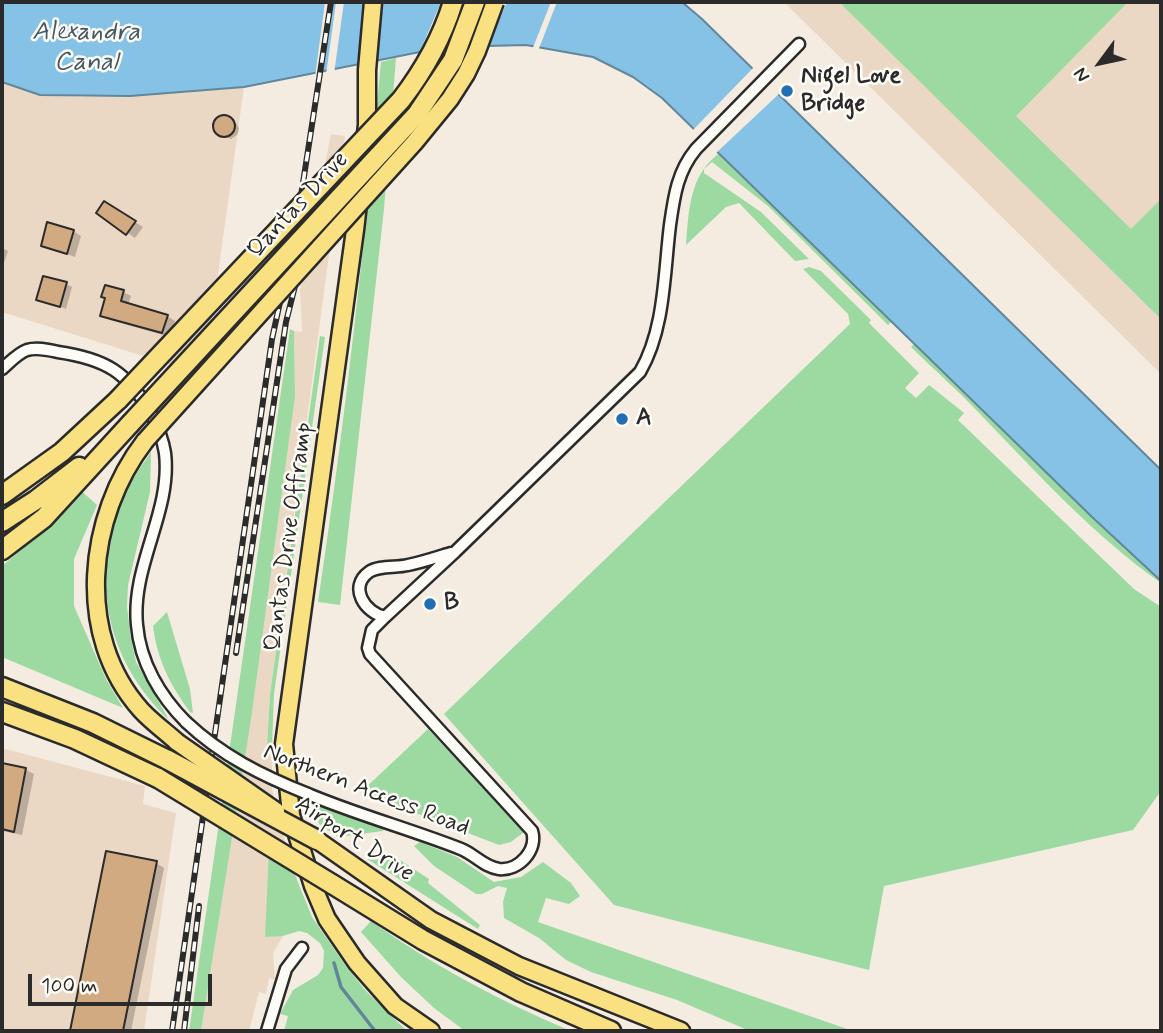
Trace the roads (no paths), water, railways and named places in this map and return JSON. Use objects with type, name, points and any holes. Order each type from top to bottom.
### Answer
[{"type":"highway","name":"Qantas Drive Offramp","points":[[373,2],[367,70],[367,125],[355,230],[285,744],[292,815],[313,886],[327,919],[357,963],[395,1006],[431,1031]]},
{"type":"highway","name":"Qantas Drive","points":[[118,400],[401,100],[432,54],[453,2]]},
{"type":"highway","name":"Qantas Drive","points":[[130,424],[417,114],[453,60],[475,2]]},
{"type":"highway","points":[[317,839],[177,742],[141,710],[121,682],[105,646],[97,606],[96,565],[105,522],[114,490],[128,462],[145,441],[414,143],[450,99],[477,51],[495,2]]},
{"type":"highway","points":[[2,482],[47,454],[118,400]]},
{"type":"highway","points":[[2,495],[62,452],[118,400]]},
{"type":"highway","points":[[2,522],[57,485],[130,424]]},
{"type":"highway","points":[[2,550],[44,518],[130,424]]},
{"type":"highway","name":"Airport Drive","points":[[2,687],[93,723],[317,839],[431,920],[519,966],[681,1031]]},
{"type":"highway","name":"Airport Drive","points":[[2,712],[75,739],[158,778],[423,940],[521,992],[611,1031]]},
{"type":"street","name":"Northern Access Road","points":[[2,369],[26,350],[41,349],[81,356],[104,364],[127,378],[154,419],[163,444],[166,477],[140,573],[136,598],[137,626],[151,676],[174,710],[186,722],[239,763],[308,794],[464,850],[486,864],[501,869],[518,865],[533,844],[532,831],[370,654],[368,648],[373,630],[640,372],[657,333],[676,186],[685,164],[702,143],[799,44]]},
{"type":"street","points":[[385,617],[371,613],[361,600],[361,583],[368,573],[379,568],[405,566],[455,552]]},
{"type":"street","points":[[267,1031],[286,968],[302,948]]},
{"type":"water","name":"Alexandra Canal","points":[[2,2],[682,2],[1161,470],[1161,581],[662,98],[633,77],[593,57],[526,45],[445,47],[244,87],[130,96],[40,95],[2,82]]},
{"type":"waterway","points":[[334,963],[341,987],[375,1031]]},
{"type":"railway","points":[[172,1031],[272,339],[296,228],[331,2]]},
{"type":"railway","points":[[236,653],[286,322],[306,225]]},
{"type":"railway","points":[[184,1031],[199,906]]},
{"type":"place","name":"Nigel Love Bridge","points":[[787,91]]},
{"type":"place","name":"A","points":[[622,419]]},
{"type":"place","name":"B","points":[[430,604]]}]
